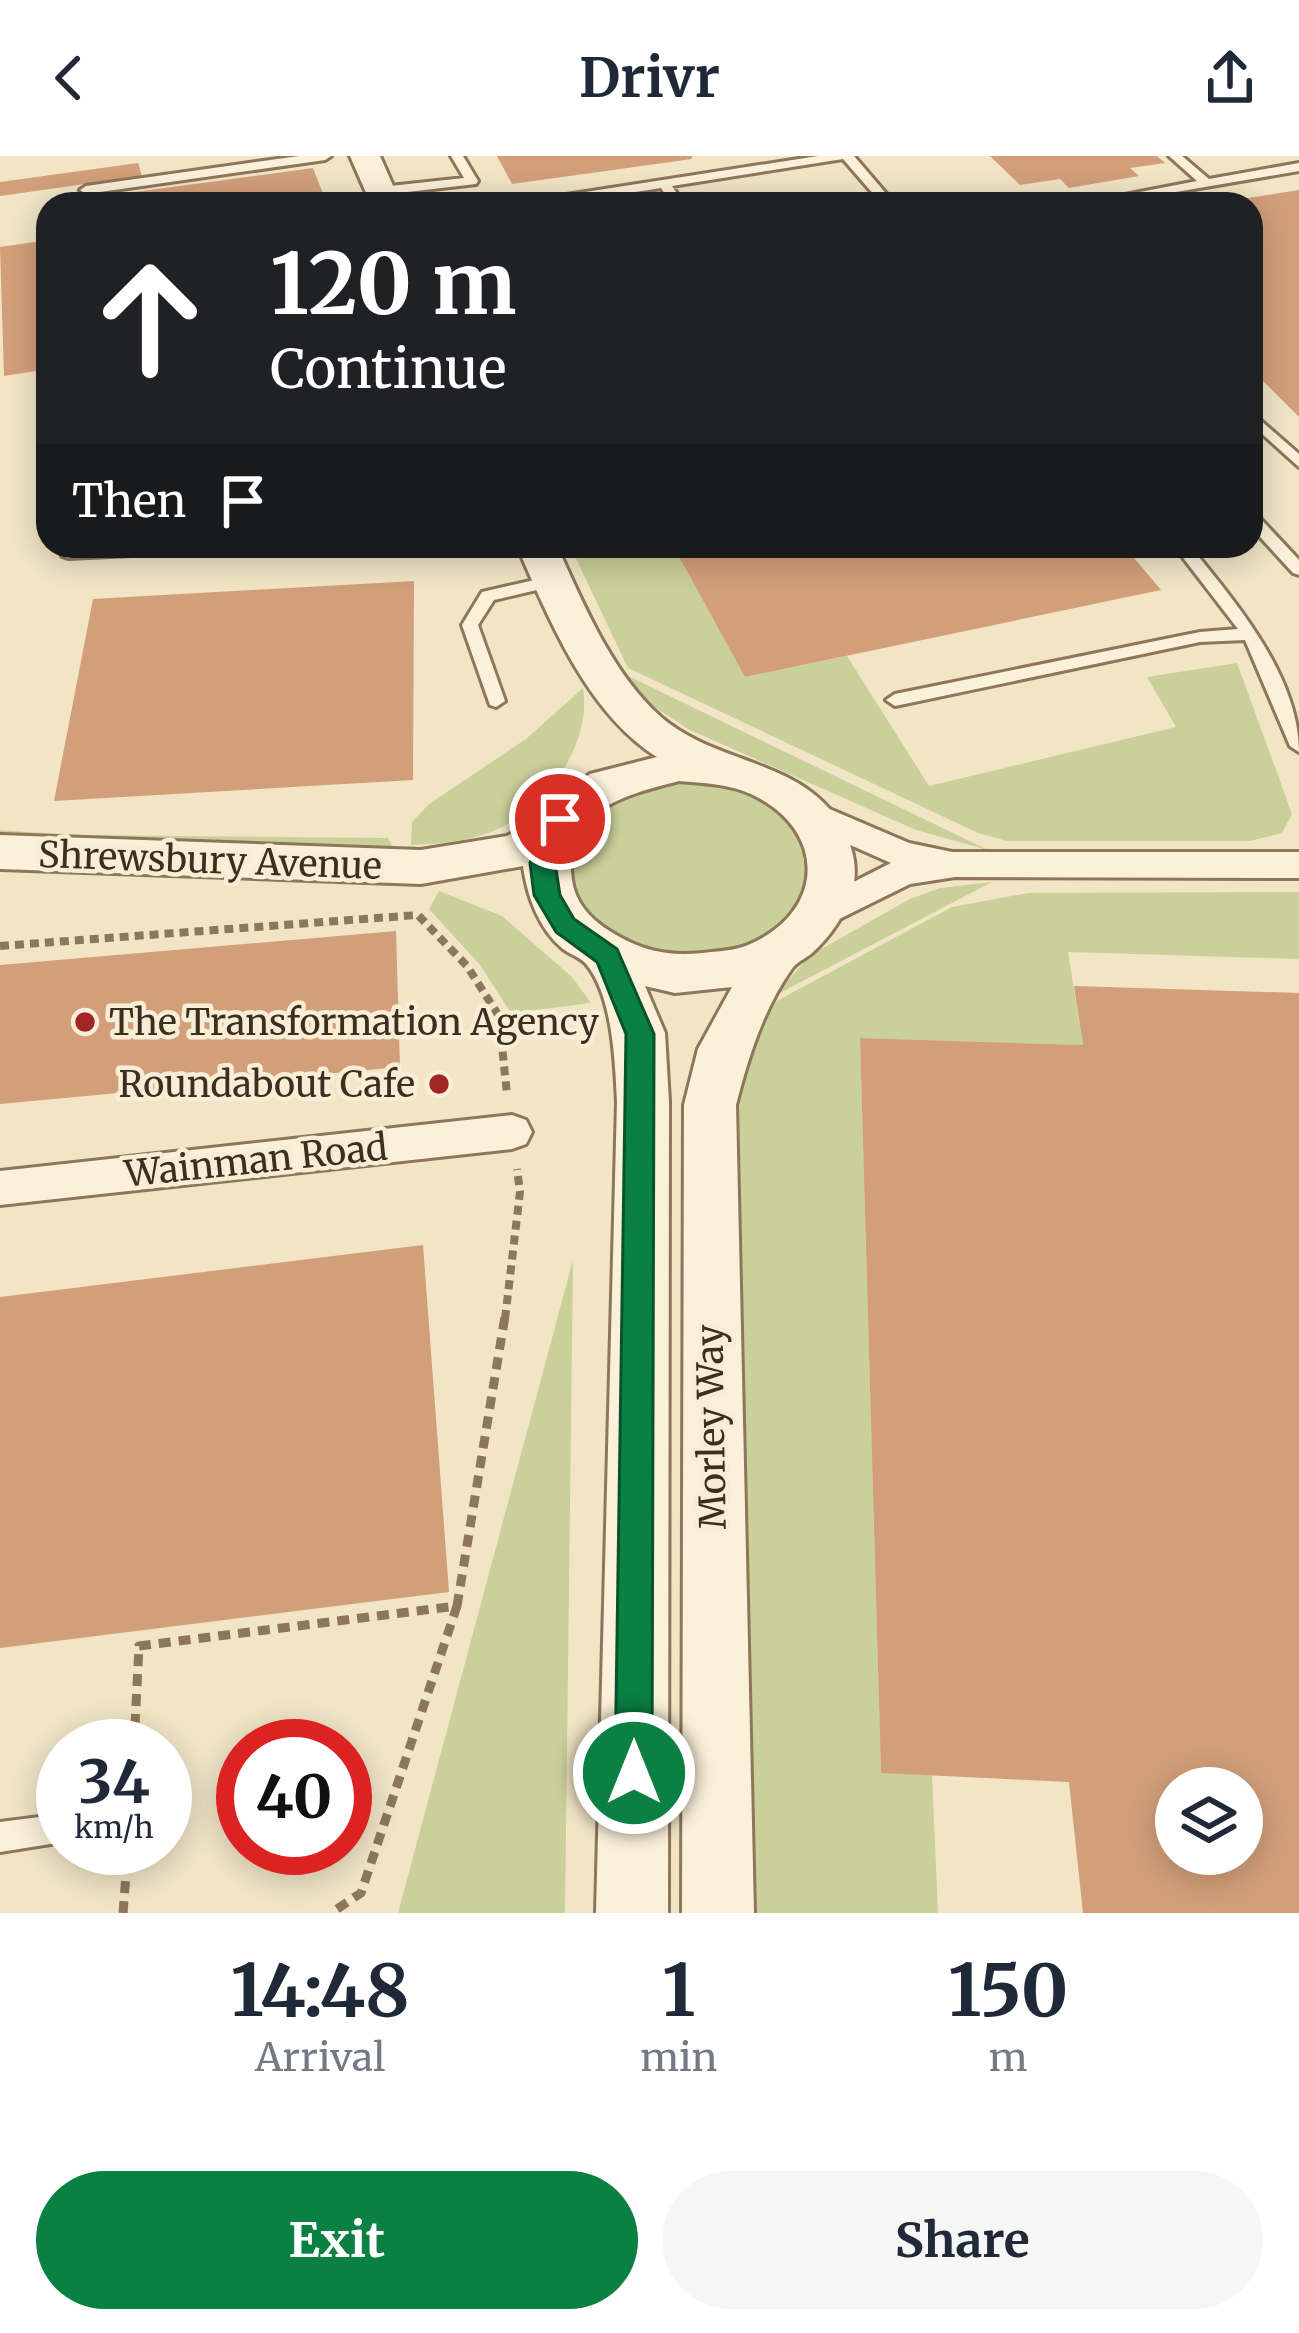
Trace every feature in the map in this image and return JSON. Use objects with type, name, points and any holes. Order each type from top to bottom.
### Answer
[{"type":"street","points":[[365,156],[380,192]]},
{"type":"street","points":[[545,563],[620,695],[643,725],[715,768]]},
{"type":"street","points":[[620,695],[619,729],[610,763],[551,832],[542,863],[547,895],[586,941],[639,968],[710,974],[774,955],[820,916],[902,873],[955,864],[1299,866]]},
{"type":"street","points":[[584,796],[644,770],[715,768],[757,778],[806,811],[902,854],[955,864]]},
{"type":"street","points":[[806,811],[824,835],[833,861],[831,889],[820,916]]},
{"type":"street","name":"Shrewsbury Avenue","points":[[0,852],[421,867],[518,850],[551,832]]},
{"type":"street","name":"Shrewsbury Avenue","points":[[421,867],[529,901],[586,941]]},
{"type":"street","name":"Morley Way","points":[[586,941],[640,1034],[643,1102],[632,1913]]},
{"type":"street","name":"Morley Way","points":[[718,1913],[710,1105],[724,1049],[774,955]]},
{"type":"street","name":"Wainman Road","points":[[0,1188],[512,1132]]},
{"type":"lane","points":[[86,190],[325,156]]},
{"type":"lane","points":[[414,192],[472,181],[457,156]]},
{"type":"lane","points":[[612,192],[844,156],[878,192]]},
{"type":"lane","points":[[1175,156],[1207,183]]},
{"type":"lane","points":[[1154,192],[1299,167]]},
{"type":"lane","points":[[664,184],[670,192]]},
{"type":"lane","points":[[1263,428],[1299,462]]},
{"type":"lane","points":[[1263,531],[1299,570]]},
{"type":"lane","points":[[1191,558],[1251,634],[1291,706],[1299,746]]},
{"type":"lane","points":[[496,700],[470,625],[488,596],[545,563]]},
{"type":"lane","points":[[895,700],[1200,637],[1251,634]]},
{"type":"lane","points":[[0,1837],[36,1832]]},
{"type":"path","points":[[135,1719],[139,1646],[457,1606],[362,1892],[331,1913]]},
{"type":"path","points":[[123,1913],[126,1875]]},
{"type":"green space","points":[[576,558],[680,558],[745,677],[847,656],[929,786],[1176,727],[1147,677],[1237,663],[1292,814],[1282,833],[1250,841],[1007,841],[978,833],[628,668]]},
{"type":"green space","points":[[622,673],[988,850],[916,830],[688,729],[644,700]]},
{"type":"green space","points":[[583,688],[580,733],[571,755],[559,776],[525,812],[476,837],[411,845],[412,822],[429,804],[526,739]]},
{"type":"green space","points":[[673,780],[733,789],[775,810],[799,839],[807,872],[798,904],[774,931],[734,949],[679,954],[648,950],[600,929],[566,885],[571,836],[610,798]]},
{"type":"green space","points":[[0,830],[388,838],[393,848],[0,842]]},
{"type":"green space","points":[[992,882],[776,995],[809,956],[910,899],[940,888]]},
{"type":"green space","points":[[439,891],[502,916],[572,977],[591,1003],[511,1013],[480,965],[429,909]]},
{"type":"green space","points":[[1299,892],[1299,959],[1068,952],[1083,1045],[860,1038],[881,1772],[932,1775],[938,1913],[741,1913],[731,1085],[773,1003],[952,907],[1028,893]]},
{"type":"green space","points":[[573,1260],[565,1913],[398,1913]]},
{"type":"building","points":[[497,156],[692,156],[692,159],[512,184]]},
{"type":"building","points":[[990,156],[1157,156],[1165,163],[1130,168],[1139,176],[1069,188],[1060,179],[1020,185]]},
{"type":"building","points":[[138,163],[142,176],[0,196],[0,182]]},
{"type":"building","points":[[313,168],[322,192],[135,192]]},
{"type":"building","points":[[1299,190],[1299,417],[1263,381],[1263,196]]},
{"type":"building","points":[[36,242],[36,371],[4,376],[0,247]]},
{"type":"building","points":[[680,558],[1134,558],[1161,590],[745,677]]},
{"type":"building","points":[[414,581],[413,780],[54,801],[93,599]]},
{"type":"building","points":[[396,931],[400,1067],[0,1104],[0,965]]},
{"type":"building","points":[[1074,986],[1299,993],[1299,1913],[1083,1913],[1069,1782],[881,1773],[860,1038],[1083,1045]]},
{"type":"building","points":[[423,1245],[449,1592],[0,1648],[0,1297]]},
{"type":"place","name":"The Transformation Agency","points":[[85,1022]]},
{"type":"place","name":"Roundabout Cafe","points":[[439,1084]]},
{"type":"route","points":[[560,819],[542,863],[547,895],[565,926],[608,956],[640,1034],[634,1773]]}]
